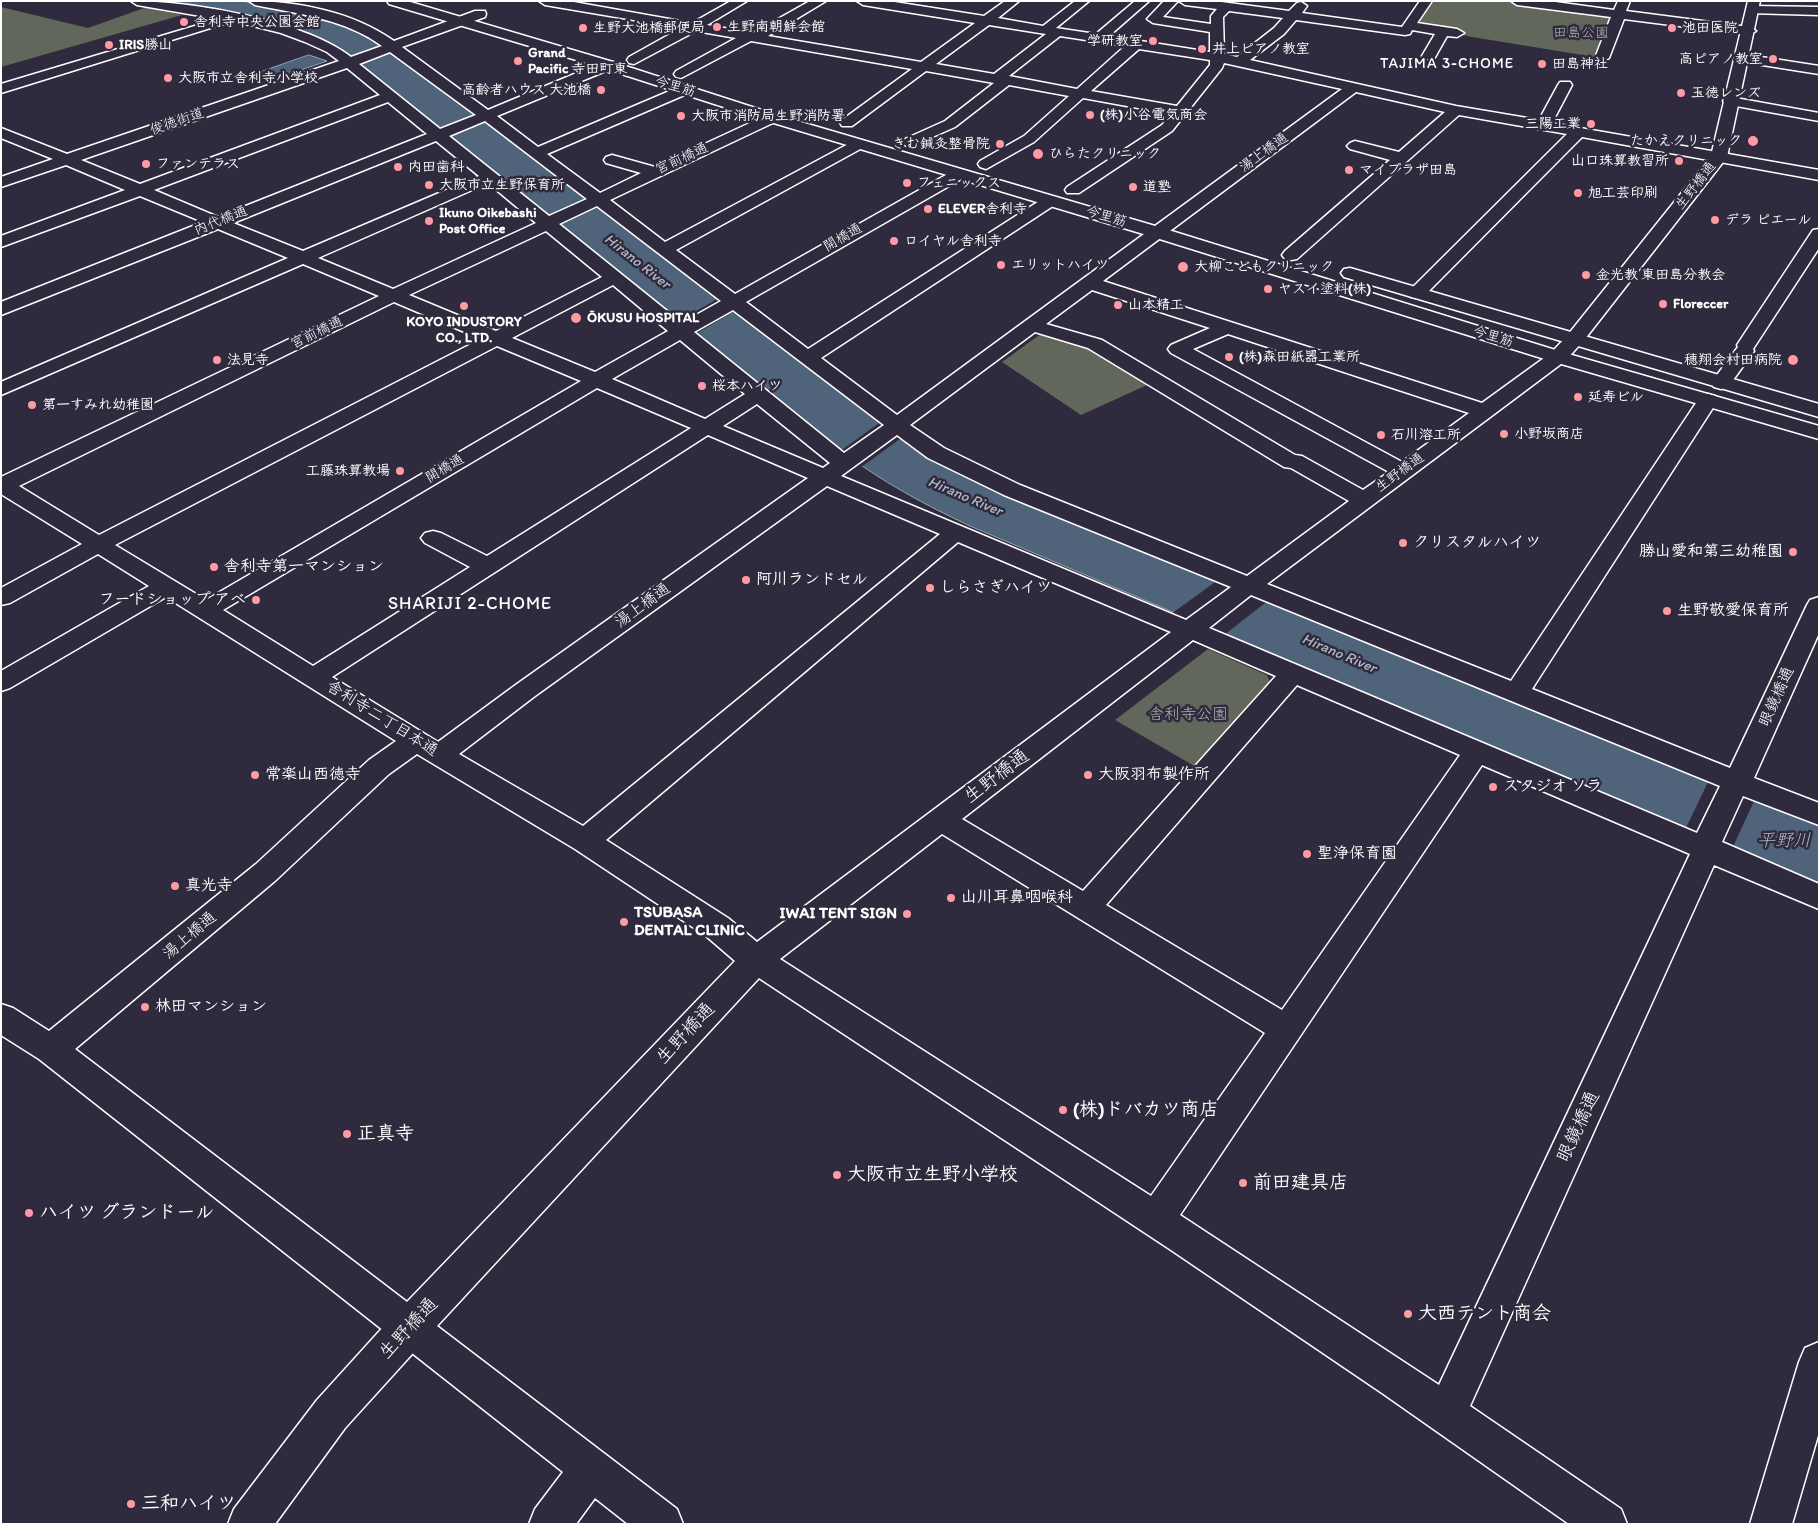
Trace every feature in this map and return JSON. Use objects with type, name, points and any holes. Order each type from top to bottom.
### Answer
[{"type":"street","points":[[138,1],[282,30],[309,38],[332,49],[439,134],[489,177],[550,223],[613,278],[683,330],[757,394],[847,461]]},
{"type":"street","points":[[255,1],[310,12],[364,28],[536,154],[595,201],[664,249],[730,303],[809,356],[895,427],[936,453],[980,476],[1246,588],[1516,694],[1735,785],[1819,815]]},
{"type":"street","name":"今里筋","points":[[393,1],[608,65],[772,118],[959,174],[1053,193],[1163,222],[1216,233]]},
{"type":"street","name":"今里筋","points":[[436,1],[699,79]]},
{"type":"street","points":[[545,1],[569,3],[631,16],[1181,110]]},
{"type":"street","points":[[634,60],[741,1]]},
{"type":"street","points":[[681,74],[820,1]]},
{"type":"street","points":[[863,1],[1217,57],[1456,110],[1819,175]]},
{"type":"street","points":[[865,128],[842,121],[926,66],[1013,1]]},
{"type":"street","points":[[910,142],[950,124],[1002,79],[1083,1]]},
{"type":"street","points":[[1099,38],[1143,1]]},
{"type":"street","points":[[1172,1],[1153,19],[1216,29]]},
{"type":"street","points":[[1185,1],[1404,31],[1426,1]]},
{"type":"street","points":[[1239,62],[1278,31],[1305,1]]},
{"type":"street","points":[[1517,1],[1621,7],[1749,31]]},
{"type":"street","points":[[310,12],[332,4]]},
{"type":"street","points":[[631,16],[652,5]]},
{"type":"street","points":[[1754,6],[1819,11]]},
{"type":"street","name":"生野橋通","points":[[249,1524],[331,1414],[409,1328],[756,960],[1194,627],[1558,357],[1574,340],[1719,157],[1730,102],[1754,6]]},
{"type":"street","points":[[1073,190],[1167,128],[1217,65],[1217,16],[1226,7]]},
{"type":"street","points":[[1602,58],[1621,7]]},
{"type":"street","name":"俊徳街道","points":[[1,182],[350,62],[480,14]]},
{"type":"street","points":[[1,89],[232,19]]},
{"type":"street","points":[[1408,26],[1457,33]]},
{"type":"street","points":[[1278,31],[1298,34]]},
{"type":"street","points":[[1429,56],[1443,31]]},
{"type":"street","points":[[986,164],[1029,139],[1136,44]]},
{"type":"street","points":[[1742,58],[1819,70]]},
{"type":"street","points":[[483,116],[608,65]]},
{"type":"street","points":[[1543,126],[1565,85]]},
{"type":"street","name":"湯上橋通","points":[[51,1048],[266,872],[379,767],[427,748],[824,478],[1034,326],[1090,283],[1163,222],[1354,87]]},
{"type":"street","points":[[536,154],[684,90]]},
{"type":"street","points":[[1,242],[390,96]]},
{"type":"street","points":[[1730,102],[1819,117]]},
{"type":"street","points":[[1272,250],[1300,258],[1402,158],[1456,110]]},
{"type":"street","name":"内代橋通","points":[[1,309],[483,116]]},
{"type":"street","name":"宮前橋通","points":[[2,485],[393,296],[772,118]]},
{"type":"street","points":[[1,132],[596,380],[1177,626],[1194,627],[1292,673],[1477,752],[1707,846],[1819,898]]},
{"type":"street","points":[[1417,293],[1578,132]]},
{"type":"street","points":[[892,136],[929,147]]},
{"type":"street","points":[[664,249],[859,144]]},
{"type":"street","points":[[1354,146],[1402,158]]},
{"type":"street","points":[[967,158],[1004,169]]},
{"type":"street","points":[[612,160],[654,172]]},
{"type":"street","name":"開橋通","points":[[206,610],[596,380],[959,174]]},
{"type":"street","points":[[1,389],[489,177]]},
{"type":"street","name":"今里筋","points":[[1053,193],[1073,190],[1090,195]]},
{"type":"street","points":[[809,356],[1053,193]]},
{"type":"street","name":"今里筋","points":[[1163,222],[1558,357],[1715,392],[1819,412]]},
{"type":"street","points":[[1516,694],[1746,348],[1819,234]]},
{"type":"street","name":"今里筋","points":[[1334,268],[1574,340],[1819,433]]},
{"type":"street","points":[[1,598],[97,545],[613,278]]},
{"type":"street","points":[[1090,283],[1485,411]]},
{"type":"street","points":[[1034,326],[1095,344],[1292,462],[1294,461],[1364,500]]},
{"type":"street","points":[[1228,327],[1178,349],[1403,471]]},
{"type":"street","points":[[314,677],[757,394]]},
{"type":"street","name":"舎利寺二丁目本通","points":[[2,485],[427,748],[585,841],[717,927],[756,960],[1157,1218],[1447,1412],[1606,1524]]},
{"type":"street","points":[[585,841],[956,532]]},
{"type":"street","points":[[433,538],[487,566]]},
{"type":"street","points":[[1,682],[167,586]]},
{"type":"street","name":"眼鏡橋通","points":[[1447,1412],[1819,604]]},
{"type":"street","points":[[1086,908],[1292,673]]},
{"type":"street","points":[[1157,1218],[1477,752]]},
{"type":"street","points":[[941,820],[1286,1029]]},
{"type":"street","points":[[1,1018],[51,1048],[662,1524]]},
{"type":"street","points":[[1771,1524],[1819,1362]]},
{"type":"street","points":[[550,1524],[591,1468]]},
{"type":"green space","name":"田島公園","points":[[1434,1],[1501,1],[1611,15],[1595,57],[1472,37],[1416,25]]},
{"type":"green space","points":[[1,7],[88,28],[147,7],[182,15],[1,67]]},
{"type":"green space","points":[[1042,333],[1085,346],[1147,385],[1081,415],[1002,362]]},
{"type":"green space","name":"舎利寺公園","points":[[1208,649],[1267,675],[1270,682],[1196,767],[1115,720]]},
{"type":"water","name":"平野川","points":[[152,1],[242,1],[339,22],[383,45],[902,438],[1819,825],[1819,886],[970,526],[920,501],[841,451],[338,48],[323,39],[288,27]]},
{"type":"water","points":[[309,55],[327,61],[270,81],[252,75]]},
{"type":"pier","points":[[719,298],[736,310],[694,335],[677,322]]},
{"type":"pier","points":[[882,421],[904,436],[860,468],[839,452]]},
{"type":"pier","points":[[1218,580],[1269,600],[1224,635],[1171,614]]},
{"type":"pier","points":[[1710,778],[1756,797],[1731,851],[1684,832]]},
{"type":"place","name":"舎利寺中央公園会館","points":[[184,22]]},
{"type":"place","name":"生野南朝鮮会館","points":[[717,27]]},
{"type":"place","name":"生野大池橋郵便局","points":[[583,28]]},
{"type":"place","name":"池田医院","points":[[1672,28]]},
{"type":"place","name":"学研教室","points":[[1153,41]]},
{"type":"place","name":"IRIS勝山","points":[[109,45]]},
{"type":"place","name":"井上ピアノ教室","points":[[1202,49]]},
{"type":"place","name":"高ピアノ教室","points":[[1773,59]]},
{"type":"place","name":"Grand Pacific 寺田町東","points":[[518,61]]},
{"type":"place","name":"田島神社","points":[[1542,64]]},
{"type":"place","name":"大阪市立舎利寺小学校","points":[[168,78]]},
{"type":"place","name":"高齢者ハウス 大池橋","points":[[601,90]]},
{"type":"place","name":"玉徳レンズ","points":[[1681,93]]},
{"type":"place","name":"(株)小谷電気商会","points":[[1090,115]]},
{"type":"place","name":"大阪市消防局生野消防署","points":[[681,116]]},
{"type":"place","name":"三陽工業","points":[[1591,124]]},
{"type":"place","name":"たかえクリニック","points":[[1753,141]]},
{"type":"place","name":"きむ鍼灸整骨院","points":[[1000,144]]},
{"type":"place","name":"ひらたクリニック","points":[[1038,154]]},
{"type":"place","name":"山口珠算教習所","points":[[1679,161]]},
{"type":"place","name":"ファンテラス","points":[[146,164]]},
{"type":"place","name":"内田歯科","points":[[398,167]]},
{"type":"place","name":"マイプラザ田島","points":[[1349,170]]},
{"type":"place","name":"フェニックス","points":[[907,183]]},
{"type":"place","name":"大阪市立生野保育所","points":[[429,185]]},
{"type":"place","name":"道塾","points":[[1133,187]]},
{"type":"place","name":"旭工芸印刷","points":[[1578,193]]},
{"type":"place","name":"ELEVER舎利寺","points":[[928,209]]},
{"type":"place","name":"デラ ピエール","points":[[1715,220]]},
{"type":"place","name":"Ikuno Oikebashi Post Office","points":[[429,221]]},
{"type":"place","name":"ロイヤル舎利寺","points":[[894,241]]},
{"type":"place","name":"エリットハイツ","points":[[1001,265]]},
{"type":"place","name":"大柳こどもクリニック","points":[[1183,267]]},
{"type":"place","name":"金光教 東田島分教会","points":[[1586,275]]},
{"type":"place","name":"ヤスイ塗料(株)","points":[[1268,289]]},
{"type":"place","name":"Floreccer","points":[[1663,304]]},
{"type":"place","name":"山本精工","points":[[1118,305]]},
{"type":"place","name":"KOYO INDUSTORY CO., LTD.","points":[[464,306]]},
{"type":"place","name":"ŌKUSU HOSPITAL","points":[[576,318]]},
{"type":"place","name":"(株)森田紙器工業所","points":[[1229,357]]},
{"type":"place","name":"法見寺","points":[[217,360]]},
{"type":"place","name":"穂翔会村田病院","points":[[1793,360]]},
{"type":"place","name":"桜本ハイツ","points":[[702,386]]},
{"type":"place","name":"延寿ビル","points":[[1578,397]]},
{"type":"place","name":"第一すみれ幼稚園","points":[[32,405]]},
{"type":"place","name":"小野坂商店","points":[[1504,434]]},
{"type":"place","name":"石川溶工所","points":[[1381,435]]},
{"type":"place","name":"工藤珠算教場","points":[[400,471]]},
{"type":"place","name":"クリスタルハイツ","points":[[1403,543]]},
{"type":"place","name":"勝山愛和第三幼稚園","points":[[1793,552]]},
{"type":"place","name":"舎利寺第一マンション","points":[[214,567]]},
{"type":"place","name":"阿川ランドセル","points":[[746,580]]},
{"type":"place","name":"しらさぎハイツ","points":[[930,588]]},
{"type":"place","name":"フードショップ アベ","points":[[256,600]]},
{"type":"place","name":"生野敬愛保育所","points":[[1667,611]]},
{"type":"place","name":"常楽山西徳寺","points":[[255,775]]},
{"type":"place","name":"大阪羽布製作所","points":[[1088,775]]},
{"type":"place","name":"スタジオ ソラ","points":[[1493,787]]},
{"type":"place","name":"聖浄保育園","points":[[1307,854]]},
{"type":"place","name":"真光寺","points":[[175,886]]},
{"type":"place","name":"山川耳鼻咽喉科","points":[[951,898]]},
{"type":"place","name":"IWAI TENT SIGN","points":[[907,914]]},
{"type":"place","name":"TSUBASA DENTAL CLINIC","points":[[624,922]]},
{"type":"place","name":"林田マンション","points":[[145,1007]]},
{"type":"place","name":"(株)ドバカツ商店","points":[[1063,1110]]},
{"type":"place","name":"正真寺","points":[[347,1134]]},
{"type":"place","name":"大阪市立生野小学校","points":[[837,1175]]},
{"type":"place","name":"前田建具店","points":[[1243,1183]]},
{"type":"place","name":"ハイツ グランドール","points":[[29,1213]]},
{"type":"place","name":"大西テント商会","points":[[1408,1314]]},
{"type":"place","name":"三和ハイツ","points":[[131,1504]]},
{"type":"district","name":"TAJIMA 3-CHOME","points":[[1447,64]]},
{"type":"district","name":"SHARIJI 2-CHOME","points":[[470,604]]},
{"type":"water label","name":"Hirano River","points":[[637,262]]},
{"type":"water label","name":"Hirano River","points":[[965,497]]},
{"type":"water label","name":"Hirano River","points":[[1339,654]]}]
